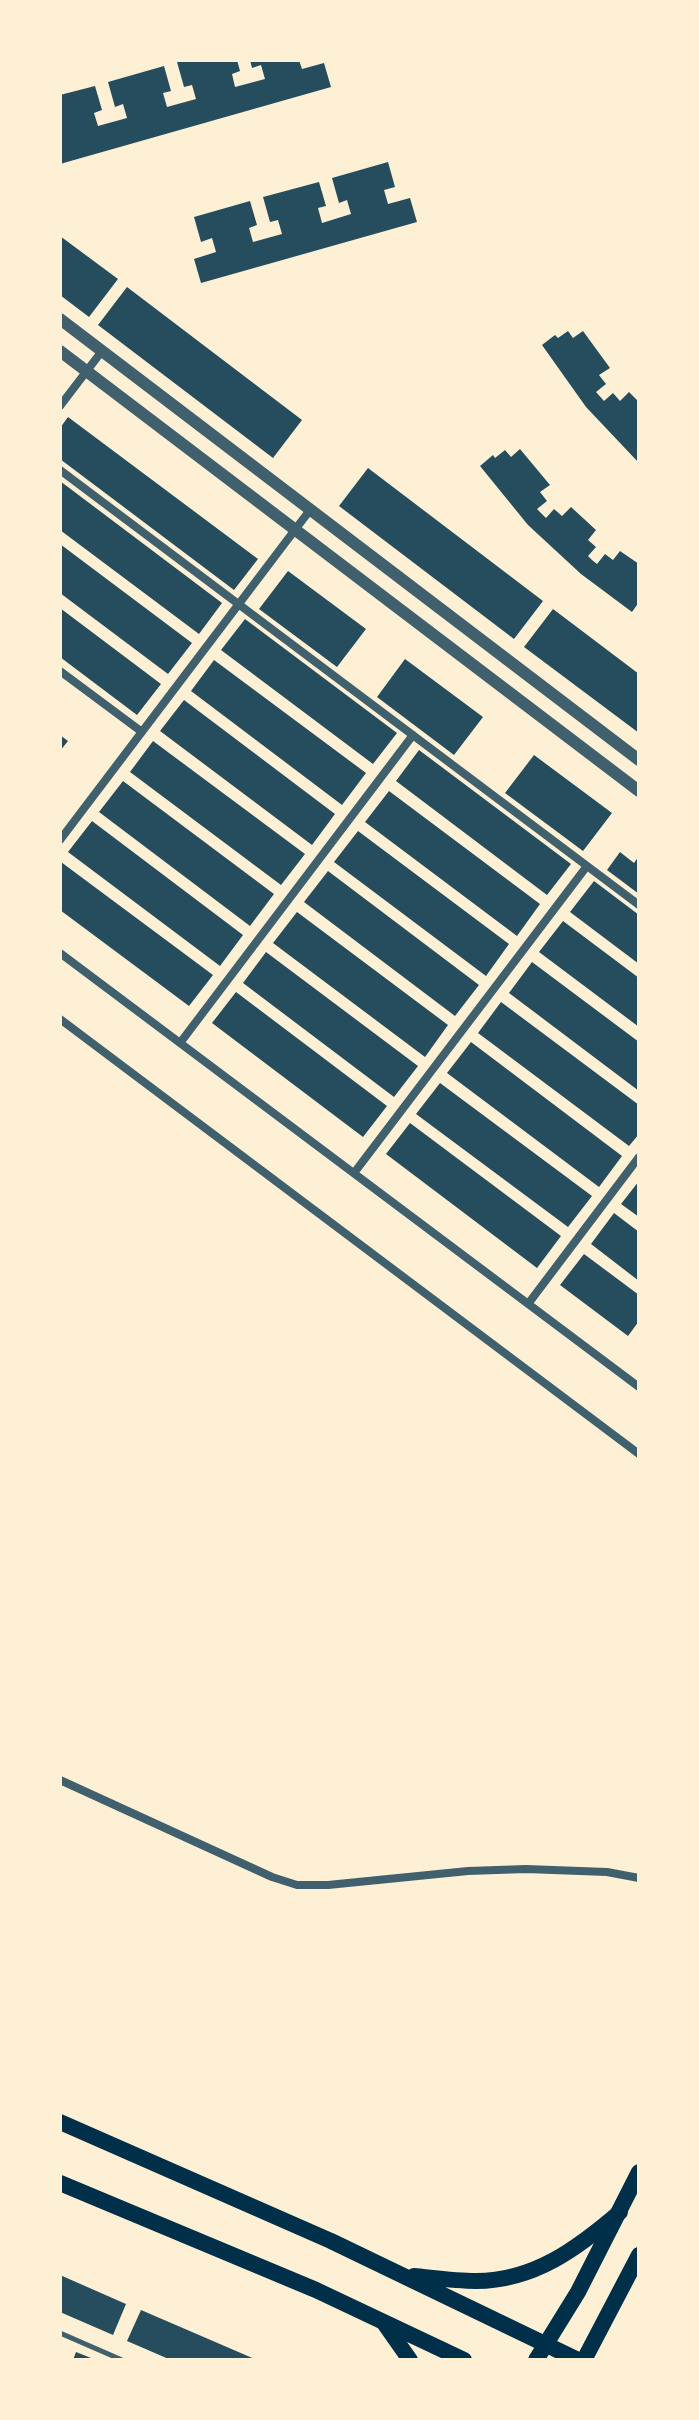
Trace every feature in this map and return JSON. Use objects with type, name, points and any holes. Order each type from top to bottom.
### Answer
[{"type":"main road","points":[[60,2122],[331,2241],[581,2360],[639,2255]]},
{"type":"main road","points":[[536,2360],[578,2292],[639,2172]]},
{"type":"main road","points":[[60,2183],[316,2290],[464,2360]]},
{"type":"main road","points":[[402,2276],[478,2281],[524,2275],[582,2244],[620,2212]]},
{"type":"main road","points":[[383,2322],[410,2360]]},
{"type":"street","points":[[60,319],[639,760]]},
{"type":"street","points":[[60,351],[639,791]]},
{"type":"street","points":[[60,406],[102,351]]},
{"type":"street","points":[[60,470],[639,905]]},
{"type":"street","points":[[60,840],[310,510]]},
{"type":"street","points":[[60,671],[142,732]]},
{"type":"street","points":[[180,1043],[413,735]]},
{"type":"street","points":[[60,823],[69,828]]},
{"type":"street","points":[[354,1173],[587,866]]},
{"type":"street","points":[[60,953],[639,1387]]},
{"type":"street","points":[[60,1019],[639,1454]]},
{"type":"street","points":[[528,1304],[639,1157]]},
{"type":"street","points":[[60,1780],[272,1877],[297,1885],[526,1869],[607,1872],[639,1878]]},
{"type":"lane","points":[[60,2333],[122,2360]]},
{"type":"building","points":[[237,60],[240,71],[232,74],[235,87],[265,79],[261,65],[252,68],[250,60],[299,60],[302,69],[324,63],[331,87],[60,164],[60,95],[95,86],[102,110],[94,113],[98,126],[127,118],[123,104],[115,107],[108,82],[164,66],[171,91],[163,93],[167,107],[196,99],[192,85],[184,87],[177,62]]},
{"type":"building","points":[[388,162],[395,187],[384,190],[388,204],[410,198],[417,222],[201,283],[194,259],[216,252],[212,238],[201,242],[194,217],[250,201],[257,225],[249,228],[253,242],[282,234],[278,220],[270,222],[263,197],[319,182],[326,206],[318,208],[322,223],[351,214],[347,200],[339,203],[332,178]]},
{"type":"building","points":[[60,236],[118,279],[89,317],[60,295]]},
{"type":"building","points":[[127,287],[302,420],[273,458],[98,325]]},
{"type":"building","points":[[568,331],[573,338],[583,331],[610,368],[599,375],[606,384],[596,392],[604,401],[613,393],[620,401],[629,392],[639,402],[639,463],[586,407],[542,345],[555,335],[558,338]]},
{"type":"building","points":[[68,417],[258,559],[234,590],[60,459],[60,428]]},
{"type":"building","points":[[520,449],[550,485],[540,492],[547,501],[537,509],[546,518],[554,509],[562,516],[571,507],[596,530],[588,540],[596,547],[588,556],[592,560],[597,564],[605,554],[613,560],[620,551],[639,564],[639,602],[632,612],[581,574],[528,525],[480,466],[493,455],[495,458],[505,450],[511,457]]},
{"type":"building","points":[[368,468],[543,601],[514,639],[339,506]]},
{"type":"building","points":[[60,481],[222,603],[199,634],[60,530]]},
{"type":"building","points":[[60,544],[192,643],[168,674],[60,593]]},
{"type":"building","points":[[288,571],[366,629],[337,667],[259,609]]},
{"type":"building","points":[[60,608],[161,684],[137,715],[60,657]]},
{"type":"building","points":[[553,609],[639,674],[639,733],[524,647]]},
{"type":"building","points":[[245,619],[397,733],[373,764],[221,650]]},
{"type":"building","points":[[405,659],[483,717],[454,755],[377,697]]},
{"type":"building","points":[[214,660],[366,773],[342,805],[191,691]]},
{"type":"building","points":[[184,700],[335,814],[312,845],[160,731]]},
{"type":"building","points":[[60,735],[68,741],[60,751]]},
{"type":"building","points":[[153,741],[305,854],[281,885],[130,772]]},
{"type":"building","points":[[419,750],[571,864],[547,895],[396,781]]},
{"type":"building","points":[[534,755],[612,813],[583,851],[505,793]]},
{"type":"building","points":[[123,781],[274,894],[250,926],[99,812]]},
{"type":"building","points":[[389,791],[540,904],[517,936],[365,822]]},
{"type":"building","points":[[92,821],[243,935],[220,966],[68,852]]},
{"type":"building","points":[[358,831],[509,944],[486,976],[334,862]]},
{"type":"building","points":[[620,852],[634,863],[639,856],[639,894],[607,870]]},
{"type":"building","points":[[61,862],[213,975],[189,1006],[60,910]]},
{"type":"building","points":[[328,871],[479,985],[455,1016],[304,902]]},
{"type":"building","points":[[594,881],[639,915],[639,964],[570,912]]},
{"type":"building","points":[[297,912],[448,1025],[425,1057],[273,943]]},
{"type":"building","points":[[563,921],[639,978],[639,1027],[539,952]]},
{"type":"building","points":[[266,952],[418,1066],[394,1097],[243,983]]},
{"type":"building","points":[[532,962],[639,1042],[639,1091],[509,993]]},
{"type":"building","points":[[236,992],[387,1106],[363,1137],[212,1023]]},
{"type":"building","points":[[501,1002],[639,1105],[639,1134],[629,1146],[478,1033]]},
{"type":"building","points":[[471,1042],[622,1156],[599,1187],[447,1073]]},
{"type":"building","points":[[440,1083],[592,1196],[568,1227],[416,1114]]},
{"type":"building","points":[[410,1123],[561,1236],[537,1268],[386,1154]]},
{"type":"building","points":[[639,1181],[639,1217],[621,1204]]},
{"type":"building","points":[[614,1213],[639,1232],[639,1281],[591,1244]]},
{"type":"building","points":[[584,1254],[639,1295],[639,1321],[628,1336],[560,1285]]},
{"type":"building","points":[[60,2275],[126,2304],[113,2335],[60,2312]]},
{"type":"building","points":[[141,2310],[257,2360],[171,2360],[127,2341]]},
{"type":"building","points":[[76,2352],[96,2360],[73,2360]]}]
